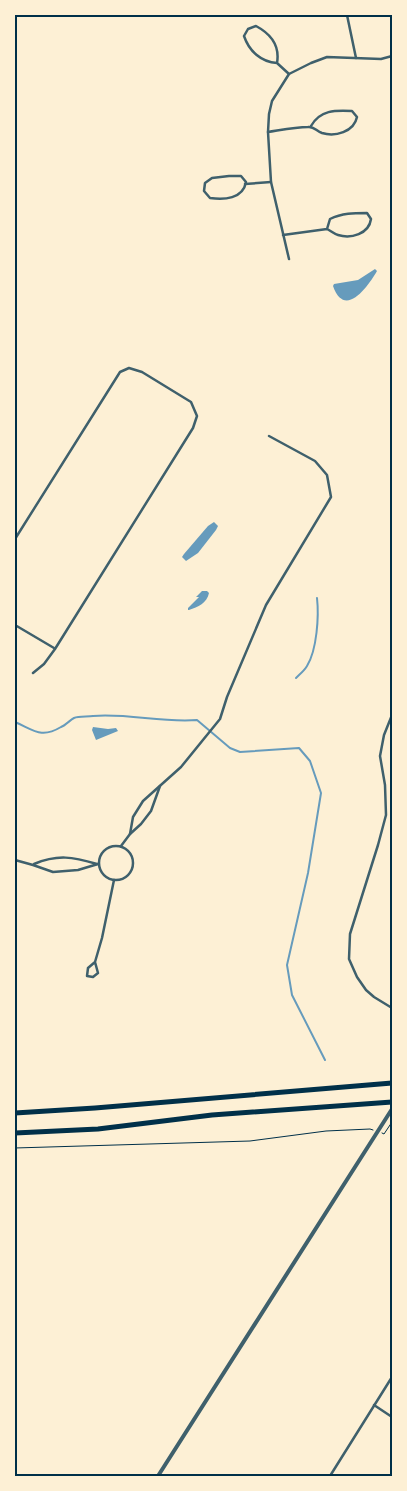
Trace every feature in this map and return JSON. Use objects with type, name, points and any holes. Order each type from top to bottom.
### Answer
[{"type":"highway","points":[[15,1113],[392,1083]]},
{"type":"highway","points":[[15,1133],[98,1129],[212,1115],[392,1102]]},
{"type":"street","points":[[347,15],[356,58]]},
{"type":"street","points":[[277,62],[279,54],[276,44],[256,26],[248,29],[244,36],[247,45],[261,59],[268,62],[277,62],[289,74]]},
{"type":"street","points":[[289,260],[271,182],[268,132],[272,101],[289,74],[327,57],[380,59],[392,56]]},
{"type":"street","points":[[268,132],[311,126],[322,133],[333,134],[349,130],[356,124],[357,117],[352,111],[340,110],[323,113],[316,117],[311,126]]},
{"type":"street","points":[[241,176],[246,184],[245,189],[238,196],[222,199],[210,198],[204,191],[204,182],[212,178],[241,176]]},
{"type":"street","points":[[246,184],[271,182]]},
{"type":"street","points":[[367,213],[371,219],[370,226],[363,232],[347,236],[336,235],[328,228],[330,219],[338,216],[367,213]]},
{"type":"street","points":[[283,235],[328,228]]},
{"type":"street","points":[[15,539],[120,372],[129,368],[142,372],[192,402],[197,416],[193,428],[55,649],[44,664],[33,673]]},
{"type":"street","points":[[130,834],[133,817],[143,800],[181,767],[220,719],[266,605],[331,497],[327,475],[315,461],[269,436]]},
{"type":"street","points":[[15,625],[55,649]]},
{"type":"street","points":[[392,715],[384,735],[380,756],[385,785],[386,816],[350,934],[349,959],[366,990],[392,1008]]},
{"type":"street","points":[[121,846],[152,811],[160,785]]},
{"type":"street","points":[[110,846],[121,846],[130,852],[133,863],[129,874],[120,880],[114,880],[103,875],[98,864],[101,853],[105,849],[110,846]]},
{"type":"street","points":[[33,865],[47,859],[63,857],[78,858],[98,864]]},
{"type":"street","points":[[15,860],[53,872],[78,870],[98,864]]},
{"type":"street","points":[[95,962],[88,968],[88,976],[93,977],[98,973],[95,962],[105,928],[114,880]]},
{"type":"street","points":[[158,1476],[392,1109]]},
{"type":"street","points":[[330,1476],[392,1377]]},
{"type":"street","points":[[374,1405],[392,1417]]},
{"type":"path","points":[[381,1132],[384,1134],[392,1122]]},
{"type":"path","points":[[15,1148],[250,1141],[326,1131],[370,1129],[374,1131]]},
{"type":"water","points":[[375,269],[377,271],[363,291],[350,300],[344,300],[338,296],[333,286],[334,284],[358,280]]},
{"type":"water","points":[[214,522],[218,526],[216,530],[198,553],[186,561],[182,557],[184,554],[208,526]]},
{"type":"water","points":[[202,591],[209,593],[204,602],[188,610],[199,597],[196,597]]},
{"type":"water","points":[[93,727],[116,728],[118,731],[96,740],[92,730]]},
{"type":"waterway","points":[[296,678],[307,666],[313,651],[318,614],[317,598]]},
{"type":"waterway","points":[[15,722],[43,733],[54,731],[74,718],[81,717],[106,715],[184,721],[197,720],[230,748],[240,752],[299,748],[310,761],[321,793],[308,873],[287,965],[292,995],[325,1060]]}]
